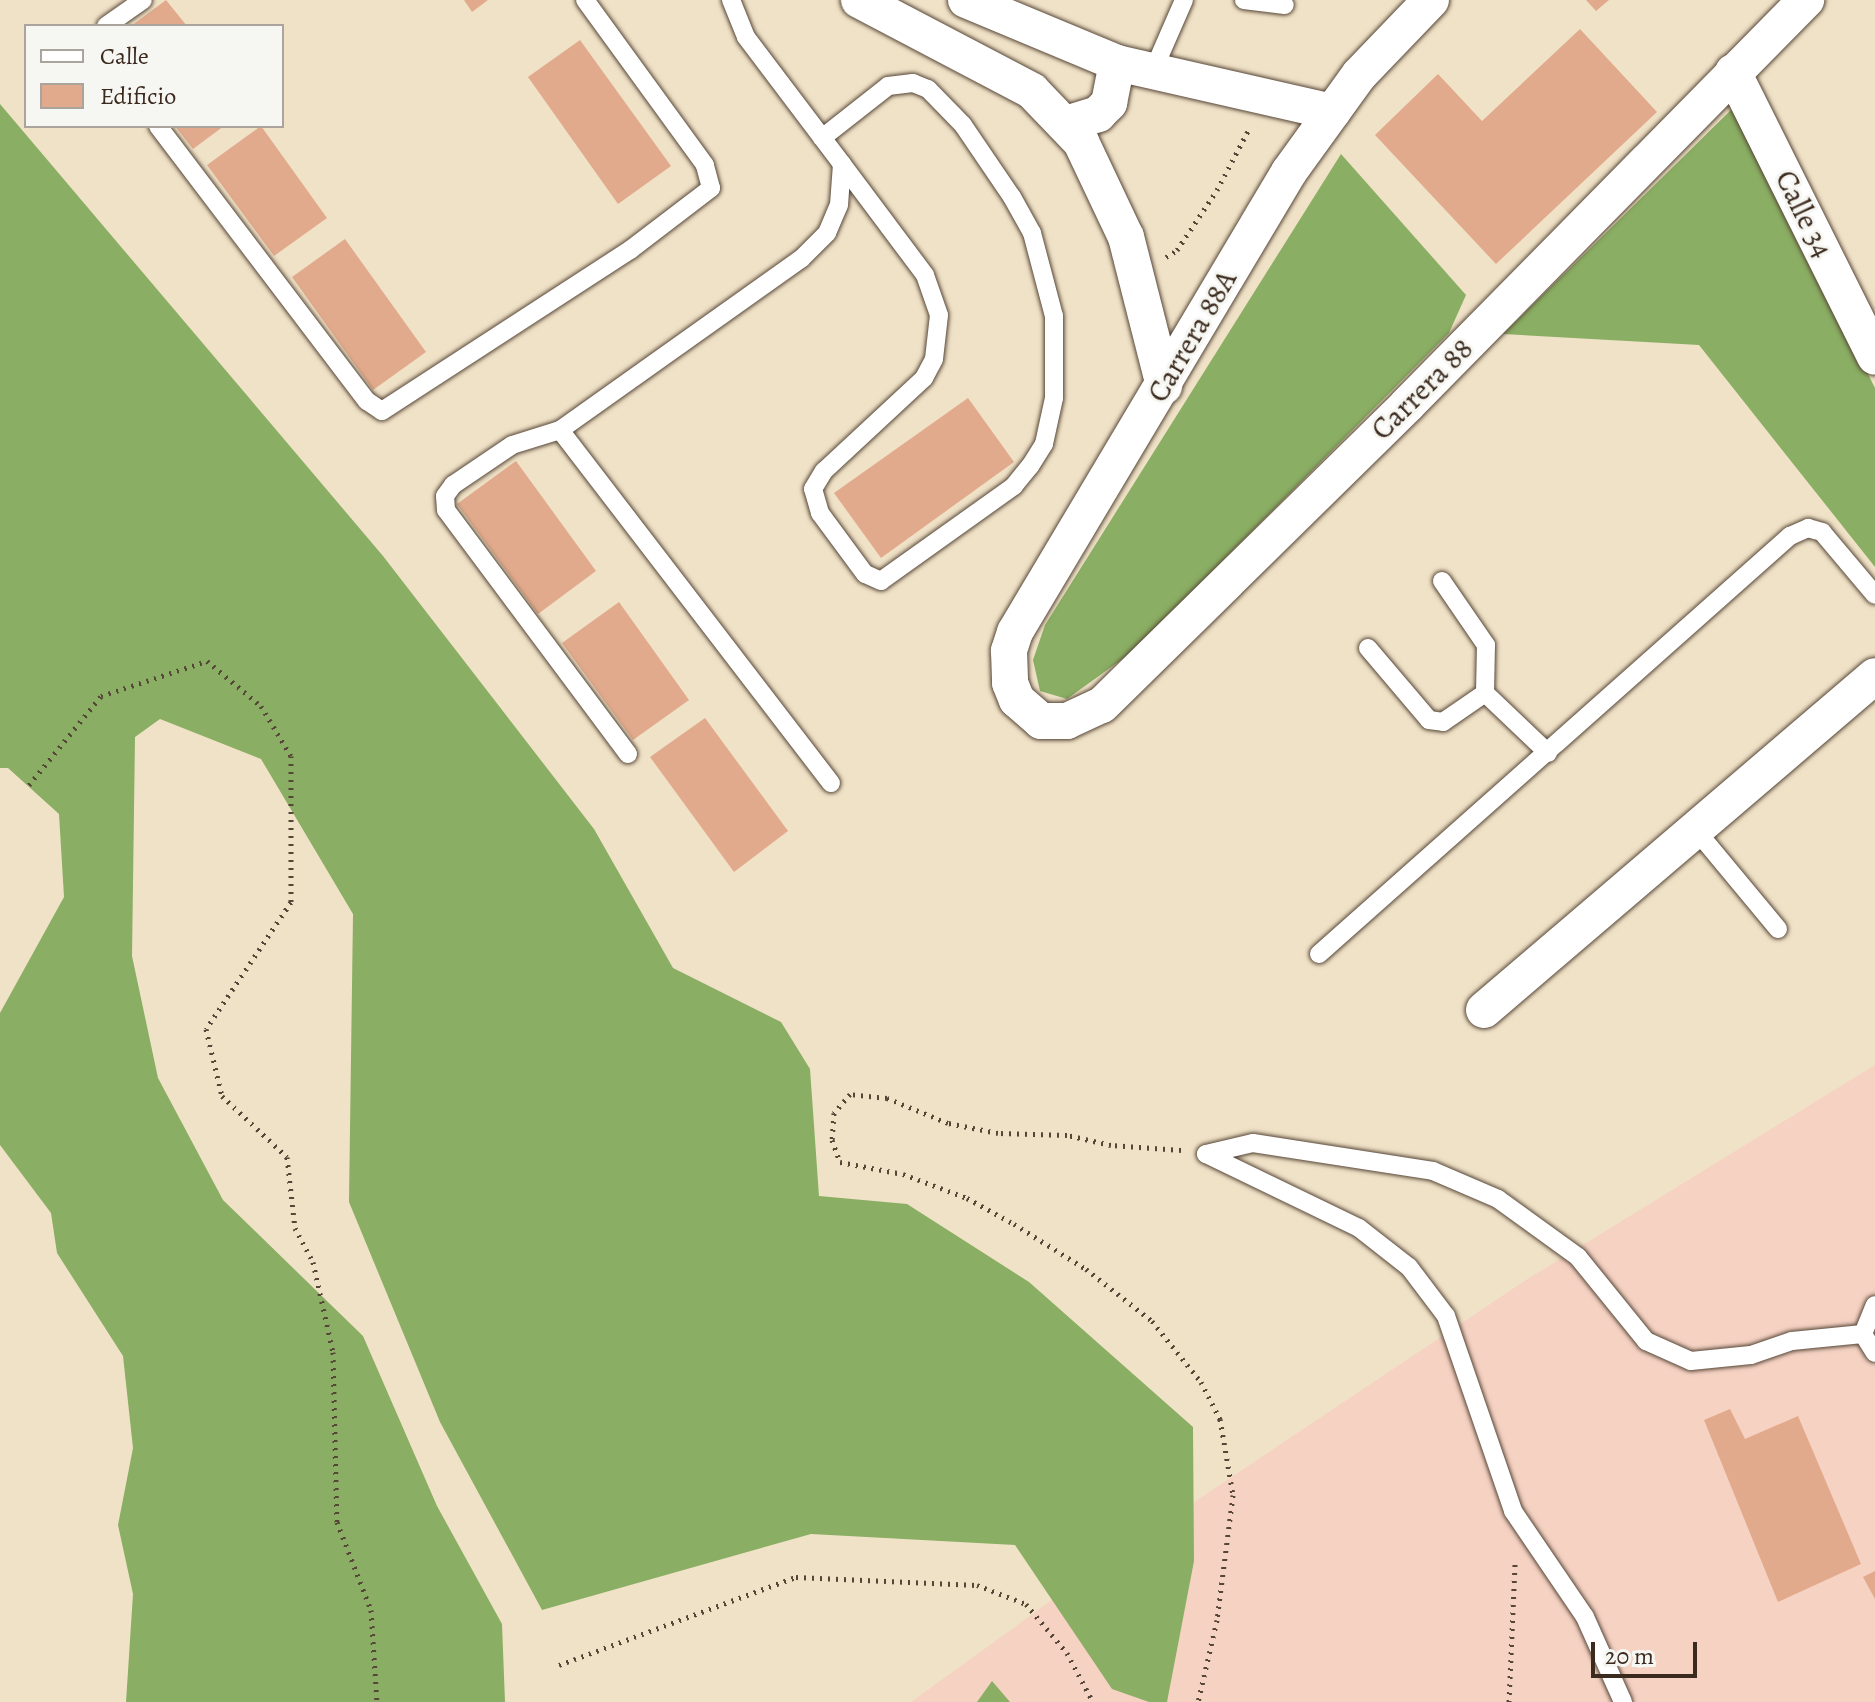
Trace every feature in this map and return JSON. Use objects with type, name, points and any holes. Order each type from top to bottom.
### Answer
[{"type":"street","points":[[859,0],[1011,78],[1066,124],[1106,188],[1126,237],[1164,386]]},
{"type":"street","points":[[966,0],[1117,63],[1332,112]]},
{"type":"street","name":"Carrera 88A","points":[[1017,700],[1008,665],[1015,632],[1164,386],[1249,237],[1359,75],[1431,0]]},
{"type":"street","name":"Carrera 88","points":[[1017,700],[1041,721],[1057,723],[1102,705],[1407,405],[1806,0]]},
{"type":"street","points":[[1066,124],[1098,114],[1109,103],[1117,63]]},
{"type":"street","name":"Calle 34","points":[[1733,72],[1875,357]]},
{"type":"street","points":[[1484,1010],[1875,676]]},
{"type":"lane","points":[[109,24],[143,0]]},
{"type":"lane","points":[[160,128],[367,401],[382,411],[630,250],[711,188],[705,165],[585,0]]},
{"type":"lane","points":[[731,0],[746,37],[925,275],[939,315],[934,359],[924,378],[824,471],[813,489],[820,513],[865,574],[881,581],[1014,486],[1030,466],[1044,444],[1054,398],[1054,316],[1032,233],[1012,197],[963,125],[928,89],[913,83],[888,86],[822,138]]},
{"type":"lane","points":[[1153,71],[1184,0]]},
{"type":"lane","points":[[1244,0],[1285,5]]},
{"type":"lane","points":[[628,754],[444,503],[453,485],[512,445],[560,430],[817,245],[834,220],[842,164]]},
{"type":"lane","points":[[560,430],[831,783]]},
{"type":"lane","points":[[1319,954],[1790,536],[1808,528],[1822,532],[1875,595]]},
{"type":"lane","points":[[1442,581],[1486,645],[1485,693],[1548,753]]},
{"type":"lane","points":[[1368,648],[1429,720],[1443,722],[1485,693]]},
{"type":"lane","points":[[1695,829],[1778,929]]},
{"type":"lane","points":[[1206,1154],[1253,1143],[1433,1171],[1498,1199],[1578,1257],[1646,1341],[1691,1361],[1751,1355],[1792,1341],[1863,1334]]},
{"type":"lane","points":[[1206,1154],[1359,1228],[1409,1267],[1446,1316],[1519,1519],[1585,1617],[1623,1702]]},
{"type":"lane","points":[[1863,1334],[1875,1305]]},
{"type":"lane","points":[[1863,1334],[1875,1353]]},
{"type":"path","points":[[1155,254],[1172,254],[1217,190],[1241,147],[1260,94]]},
{"type":"path","points":[[29,785],[101,696],[207,661],[261,706],[291,756],[291,902],[206,1029],[222,1096],[287,1157],[295,1228],[313,1262],[333,1352],[337,1522],[371,1610],[377,1702]]},
{"type":"path","points":[[1198,1702],[1217,1620],[1233,1495],[1220,1419],[1201,1382],[1152,1321],[1086,1269],[967,1198],[903,1174],[840,1162],[832,1140],[834,1113],[850,1094],[887,1098],[948,1123],[998,1133],[1067,1135],[1111,1145],[1206,1154]]},
{"type":"path","points":[[1509,1702],[1519,1519]]},
{"type":"path","points":[[559,1665],[796,1577],[977,1585],[1026,1604],[1067,1653],[1093,1702]]},
{"type":"shaded area","points":[[1875,1065],[1875,1702],[911,1702],[1106,1561],[1526,1280]]},
{"type":"green space","points":[[0,104],[383,556],[594,829],[673,968],[781,1022],[810,1069],[819,1196],[907,1204],[1029,1282],[1193,1427],[1194,1561],[1167,1702],[1149,1702],[1112,1689],[1015,1545],[811,1534],[542,1610],[440,1422],[349,1202],[353,914],[261,759],[160,719],[135,737],[132,956],[158,1078],[223,1200],[363,1336],[437,1506],[502,1624],[505,1702],[126,1702],[133,1594],[118,1525],[133,1448],[123,1356],[57,1253],[51,1213],[0,1145],[0,1013],[64,897],[59,814],[8,768],[0,768]]},
{"type":"green space","points":[[1734,107],[1875,388],[1875,567],[1699,345],[1503,334]]},
{"type":"green space","points":[[1341,154],[1466,295],[1449,333],[1132,652],[1067,699],[1040,691],[1033,660],[1045,625]]},
{"type":"green space","points":[[992,1681],[1010,1702],[977,1702]]},
{"type":"building","points":[[166,0],[185,24],[134,24]]},
{"type":"building","points":[[464,0],[488,0],[472,12]]},
{"type":"building","points":[[1586,0],[1609,0],[1596,11]]},
{"type":"building","points":[[1580,29],[1657,112],[1496,264],[1375,135],[1438,74],[1482,121]]},
{"type":"building","points":[[580,40],[671,166],[618,204],[528,77]]},
{"type":"building","points":[[177,128],[221,128],[193,149]]},
{"type":"building","points":[[262,128],[327,218],[274,256],[207,165]]},
{"type":"building","points":[[345,239],[426,352],[373,390],[292,277]]},
{"type":"building","points":[[968,398],[1014,462],[881,558],[834,493]]},
{"type":"building","points":[[516,461],[596,571],[538,614],[457,504]]},
{"type":"building","points":[[619,602],[689,700],[633,740],[562,643]]},
{"type":"building","points":[[705,718],[788,831],[734,872],[650,757]]},
{"type":"building","points":[[1730,1409],[1745,1439],[1798,1416],[1861,1564],[1778,1602],[1704,1420]]},
{"type":"building","points":[[1875,1571],[1875,1599],[1863,1577]]}]
